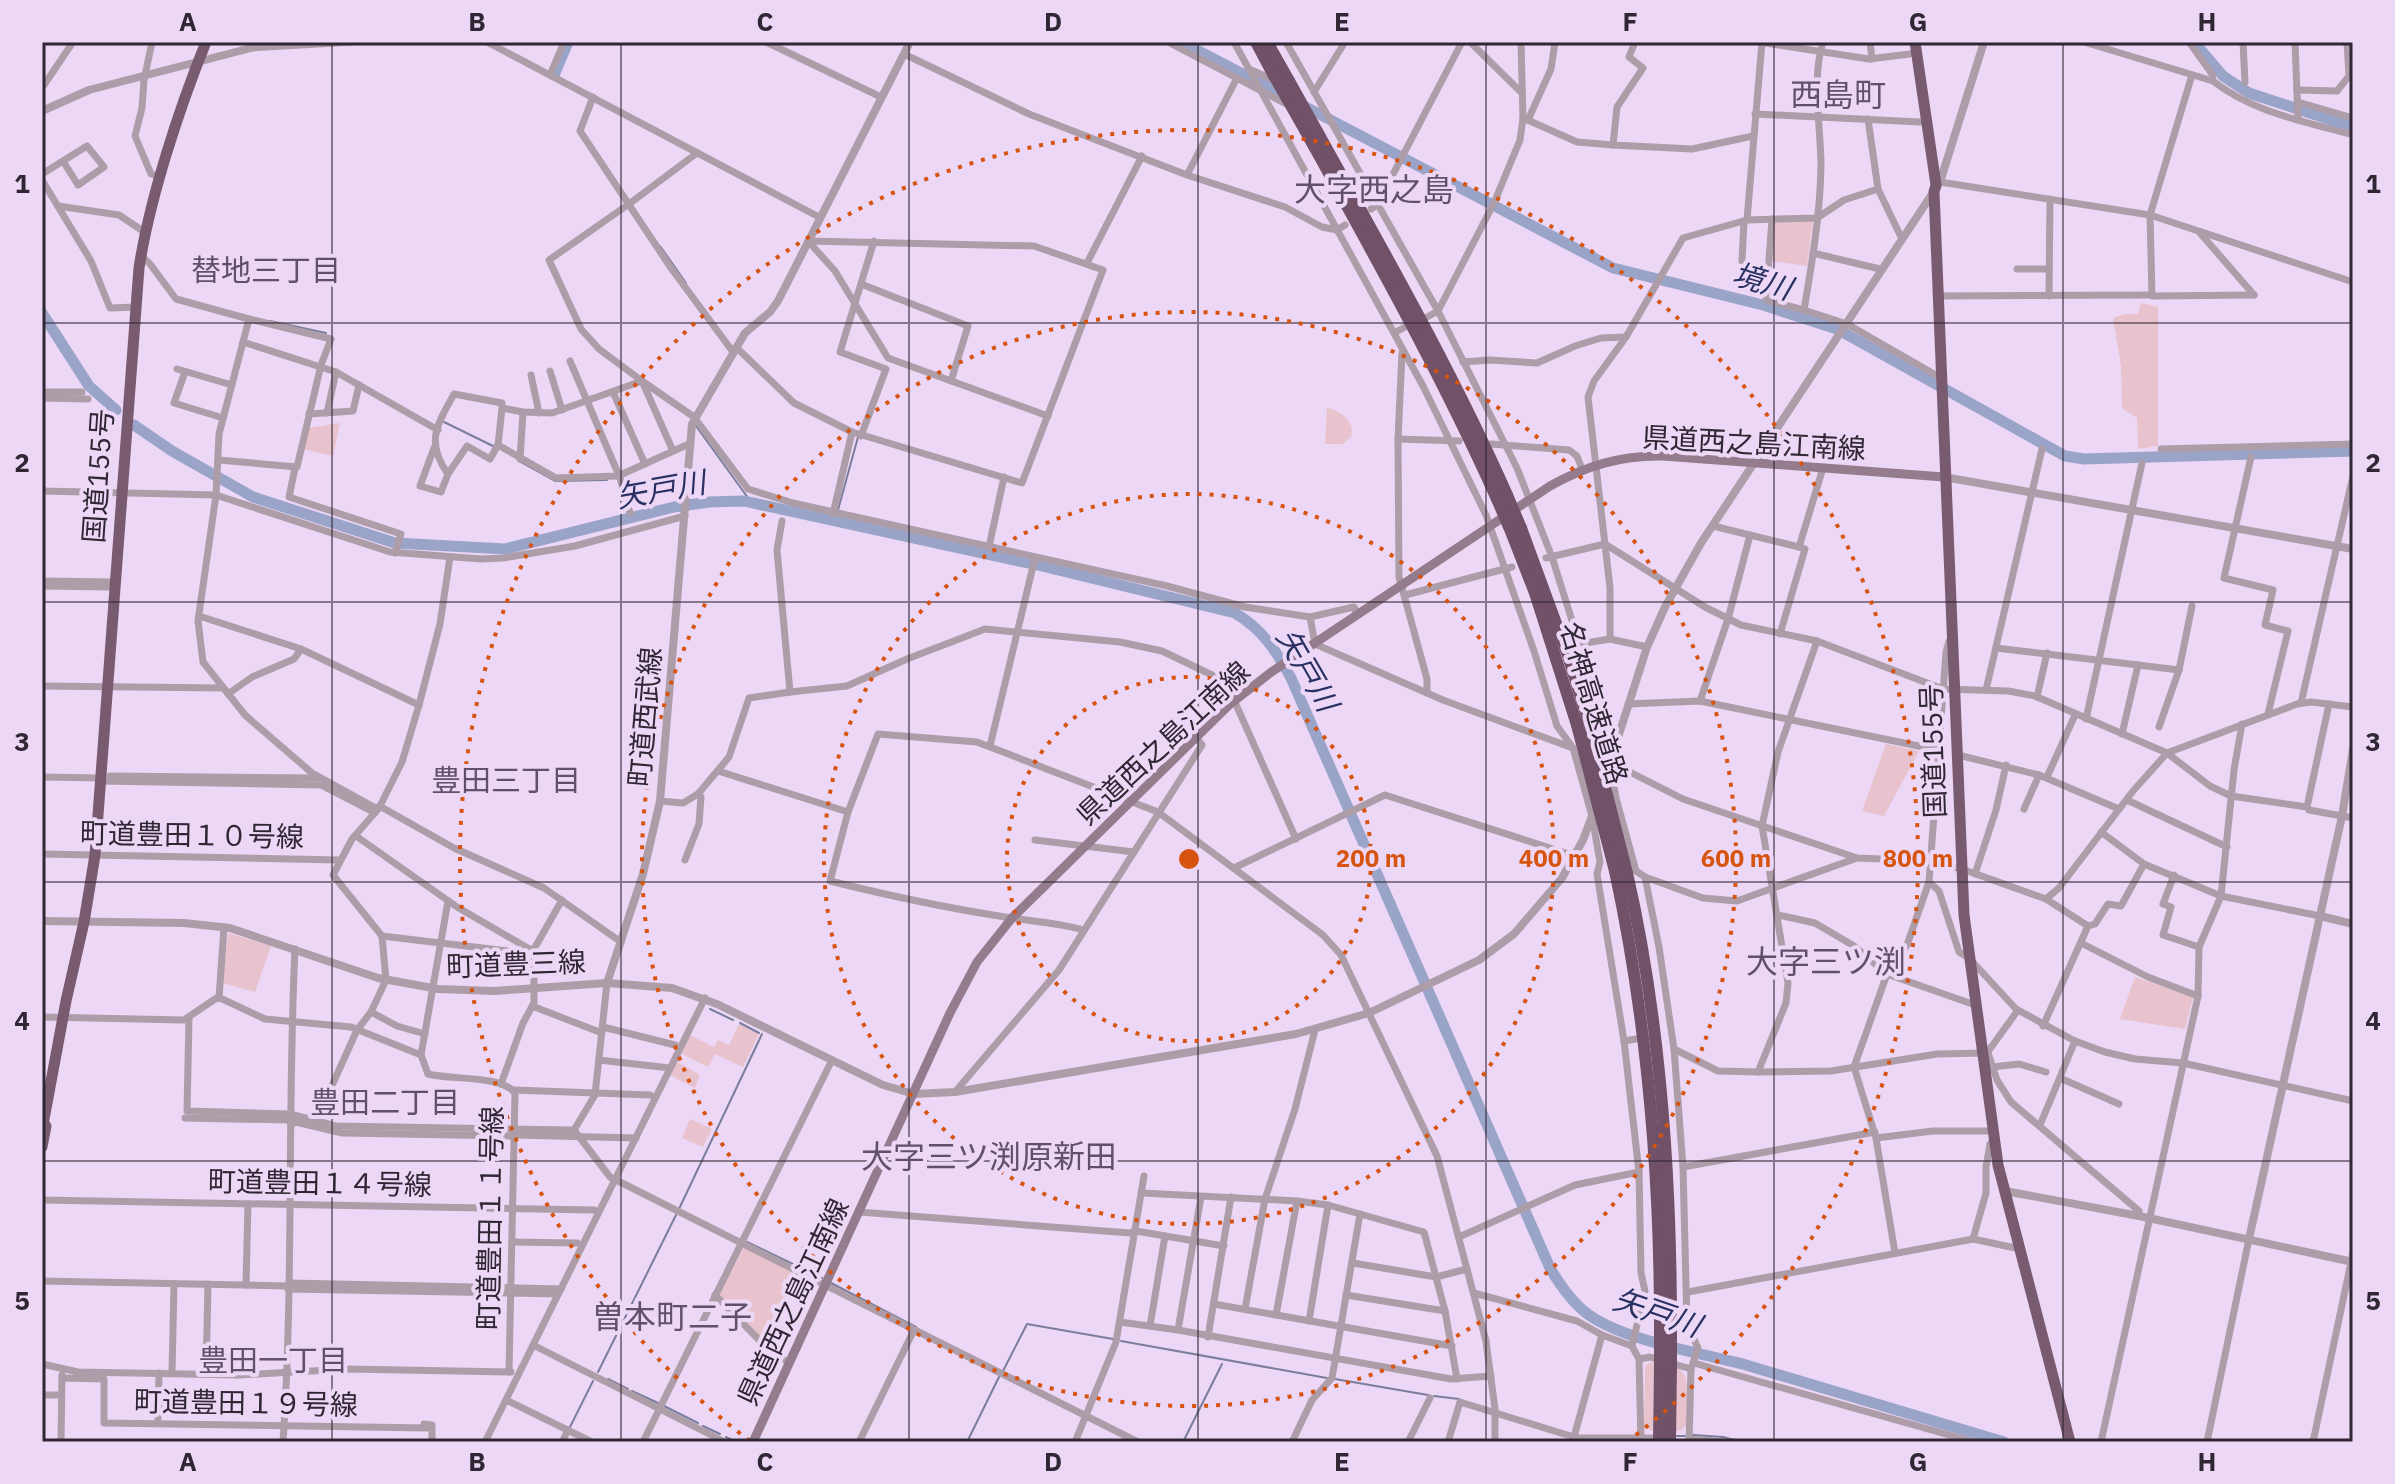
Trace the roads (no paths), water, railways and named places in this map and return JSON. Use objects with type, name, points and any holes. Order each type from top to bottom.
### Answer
[{"type":"highway","name":"国道155号","points":[[42,1147],[84,922],[104,778],[114,584],[141,256],[161,177],[206,42]]},
{"type":"highway","name":"名神高速道路","points":[[1256,42],[1420,339],[1502,497]]},
{"type":"highway","name":"名神高速道路","points":[[1267,42],[1416,308],[1464,403],[1559,629],[1626,872],[1642,949],[1660,1088],[1668,1184],[1666,1365],[1674,1441]]},
{"type":"highway","name":"国道155号","points":[[1915,42],[1937,187],[1944,477],[1952,630],[1949,689],[1958,755],[1969,958],[2005,1191],[2070,1442]]},
{"type":"highway","name":"国道155号","points":[[1910,48],[1930,186],[1937,187]]},
{"type":"highway","name":"国道155号","points":[[42,1130],[47,1080],[65,1018]]},
{"type":"highway","name":"名神高速道路","points":[[1656,1440],[1666,1365]]},
{"type":"main road","name":"県道西之島江南線","points":[[753,1442],[963,987],[990,944],[1130,800],[1236,699],[1357,614],[1403,590],[1490,526],[1582,469],[1597,464],[1644,456],[1944,477]]},
{"type":"street","points":[[43,82],[73,42]]},
{"type":"street","points":[[152,42],[135,136],[151,174],[161,177]]},
{"type":"street","points":[[42,111],[89,90],[251,48],[353,42]]},
{"type":"street","points":[[487,42],[819,217]]},
{"type":"street","points":[[550,75],[564,42]]},
{"type":"street","points":[[766,42],[881,97]]},
{"type":"street","points":[[694,417],[745,333],[778,301],[910,42]]},
{"type":"street","points":[[1168,42],[1334,130]]},
{"type":"street","points":[[1234,42],[1341,227],[1450,441],[1509,568],[1537,650],[1557,726],[1573,748],[1592,816],[1600,862],[1597,874],[1624,1041],[1639,1172],[1641,1273],[1649,1292],[1632,1345],[1639,1359],[1641,1440]]},
{"type":"street","points":[[1286,42],[1374,207],[1438,311],[1506,445],[1530,500],[1593,692],[1592,718],[1610,762],[1626,872]]},
{"type":"street","points":[[1314,92],[1345,42]]},
{"type":"street","points":[[1374,207],[1462,42]]},
{"type":"street","points":[[1470,42],[1522,93]]},
{"type":"street","points":[[1521,42],[1526,119]]},
{"type":"street","points":[[1427,317],[1438,311],[1492,206],[1526,119],[1551,69],[1555,42]]},
{"type":"street","points":[[1613,145],[1617,107],[1643,68],[1629,57],[1635,42]]},
{"type":"street","points":[[1742,261],[1761,42],[1872,59],[1910,48]]},
{"type":"street","points":[[1804,310],[1821,168],[1818,87],[1823,42]]},
{"type":"street","points":[[1870,42],[1872,59]]},
{"type":"street","name":"町道豊三線","points":[[42,921],[184,923],[224,927],[386,980],[431,988],[485,991],[607,983],[672,988],[705,998],[883,1085],[914,1094],[955,1092],[1315,1030],[1369,1013],[1479,960],[1514,934],[1562,878],[1592,816],[1647,647],[1674,588],[1880,269],[1937,187],[1984,42]]},
{"type":"street","points":[[2084,42],[2213,81],[2261,110],[2353,135]]},
{"type":"street","points":[[2189,42],[2212,74],[2213,81]]},
{"type":"street","points":[[2243,42],[2245,82]]},
{"type":"street","points":[[2295,42],[2298,118]]},
{"type":"street","points":[[2297,90],[2337,91],[2349,76],[2347,42]]},
{"type":"street","points":[[904,54],[1029,114],[1187,175],[1285,207],[1322,227],[1341,227]]},
{"type":"street","points":[[1247,68],[1320,102]]},
{"type":"street","points":[[2152,295],[2150,215],[2192,75]]},
{"type":"street","points":[[1187,175],[1237,78]]},
{"type":"street","points":[[593,97],[580,131],[671,268],[735,350],[794,403],[852,432],[1022,483],[1103,270],[1034,246],[808,241]]},
{"type":"street","points":[[2298,103],[2353,118]]},
{"type":"street","points":[[1755,114],[1920,122]]},
{"type":"street","points":[[1526,119],[1577,142],[1613,145],[1692,149],[1753,136]]},
{"type":"street","points":[[1868,119],[1878,189],[1902,239]]},
{"type":"street","points":[[42,174],[87,146],[104,167],[78,185],[63,161]]},
{"type":"street","points":[[697,153],[549,260],[581,329],[599,349],[694,417],[748,489],[833,514],[1167,586],[1245,607],[1310,617],[1354,607],[1357,614]]},
{"type":"street","points":[[1087,263],[1142,156]]},
{"type":"street","points":[[42,180],[46,198],[58,206],[119,215],[146,233]]},
{"type":"street","points":[[1937,187],[2050,199],[2150,215],[2353,282]]},
{"type":"street","points":[[1610,639],[1610,588],[1588,397],[1594,381],[1626,337],[1683,238],[1746,220],[1817,218],[1844,200],[1878,189]]},
{"type":"street","points":[[2049,296],[2050,199]]},
{"type":"street","points":[[58,206],[91,261],[110,308],[135,307]]},
{"type":"street","points":[[1772,219],[1766,300],[1846,325],[1941,378]]},
{"type":"street","points":[[1938,296],[2254,295],[2198,231]]},
{"type":"street","points":[[808,241],[835,271],[888,358],[1048,416]]},
{"type":"street","points":[[861,436],[886,369],[840,352],[874,241]]},
{"type":"street","points":[[1813,253],[1880,269]]},
{"type":"street","points":[[141,256],[176,299],[331,339],[321,365],[289,497],[401,534],[395,553]]},
{"type":"street","points":[[2021,267],[2049,269]]},
{"type":"street","points":[[861,284],[968,326],[951,381]]},
{"type":"street","points":[[249,319],[219,434],[216,492],[198,627],[203,662],[251,720],[320,778],[377,810]]},
{"type":"street","points":[[1394,333],[1405,327]]},
{"type":"street","points":[[1463,362],[1537,363],[1601,338],[1626,337]]},
{"type":"street","points":[[243,342],[321,365],[436,429]]},
{"type":"street","points":[[1402,351],[1398,439],[1399,577],[1427,679],[1427,693]]},
{"type":"street","points":[[570,361],[619,477],[630,513]]},
{"type":"street","points":[[223,418],[174,403],[181,371],[232,385]]},
{"type":"street","points":[[550,371],[562,410]]},
{"type":"street","points":[[327,413],[336,372]]},
{"type":"street","points":[[531,375],[539,413]]},
{"type":"street","points":[[502,408],[552,413],[642,381]]},
{"type":"street","points":[[642,381],[673,451]]},
{"type":"street","points":[[309,414],[353,411],[359,385]]},
{"type":"street","points":[[42,392],[85,396],[42,398]]},
{"type":"street","points":[[613,392],[645,464]]},
{"type":"street","points":[[454,394],[502,403],[498,445],[490,459],[467,446],[447,475],[441,492],[420,486],[433,450],[436,429],[454,394]]},
{"type":"street","points":[[520,459],[523,412]]},
{"type":"street","name":"町道西武線","points":[[607,983],[643,874],[660,801],[689,446],[694,417]]},
{"type":"street","points":[[833,514],[852,432]]},
{"type":"street","points":[[1398,439],[1459,441]]},
{"type":"street","points":[[1491,444],[1569,450],[1577,456],[1582,469]]},
{"type":"street","points":[[2161,449],[2353,444]]},
{"type":"street","points":[[498,445],[556,478],[619,477],[689,446]]},
{"type":"street","points":[[1986,690],[2042,449]]},
{"type":"street","points":[[433,450],[447,475]]},
{"type":"street","points":[[2251,457],[2224,578],[2273,590],[2265,625],[2288,631],[2268,714]]},
{"type":"street","points":[[219,463],[295,468]]},
{"type":"street","points":[[2086,719],[2142,463]]},
{"type":"street","points":[[1799,547],[1823,468]]},
{"type":"street","points":[[2301,703],[2353,476]]},
{"type":"street","points":[[989,547],[1004,477]]},
{"type":"street","points":[[1944,477],[2353,549]]},
{"type":"street","points":[[42,491],[121,495],[216,492],[271,515],[395,553],[494,559],[589,543],[685,508]]},
{"type":"street","points":[[782,521],[777,550],[790,692]]},
{"type":"street","points":[[1713,526],[1805,549],[1780,634]]},
{"type":"street","points":[[1700,701],[1728,619],[1750,535]]},
{"type":"street","points":[[1549,557],[1605,544],[1674,588],[1741,625],[1817,641],[1949,689],[2037,697],[2167,753],[2210,786],[2231,796],[2307,807],[2309,810],[2353,818]]},
{"type":"street","points":[[316,1121],[357,1030],[371,1012],[386,980],[382,936],[333,875],[356,836],[377,810],[402,762],[440,624],[450,557]]},
{"type":"street","points":[[990,746],[1034,559]]},
{"type":"street","points":[[1403,590],[1509,568]]},
{"type":"street","points":[[42,583],[114,584]]},
{"type":"street","points":[[2159,727],[2179,670],[2192,606]]},
{"type":"street","points":[[199,616],[301,649],[419,705]]},
{"type":"street","points":[[1310,617],[1315,644],[1427,693],[1610,762],[1683,799],[1857,858],[1931,861],[1962,869],[2046,899],[2088,926],[2095,924],[2108,904],[2121,906],[2144,864]]},
{"type":"street","points":[[660,801],[683,803],[698,794],[718,771],[729,757],[749,698],[847,686],[976,631],[1018,632],[1120,642],[1162,651],[1212,675],[1236,699],[1296,839]]},
{"type":"street","points":[[1576,644],[1610,639],[1647,647]]},
{"type":"street","points":[[1758,1072],[1786,1003],[1788,983],[1762,826],[1778,752],[1817,641]]},
{"type":"street","points":[[1996,648],[2179,670]]},
{"type":"street","points":[[42,686],[225,691],[294,659],[301,649]]},
{"type":"street","points":[[2037,697],[2047,653]]},
{"type":"street","points":[[2122,734],[2138,665]]},
{"type":"street","points":[[1895,1253],[1875,1135],[1854,1067],[1887,974],[1907,945],[1929,882],[1938,750],[1949,689]]},
{"type":"street","points":[[1628,704],[1700,701],[1938,750]]},
{"type":"street","points":[[2046,899],[2059,888],[2156,762],[2167,753],[2301,703],[2353,707]]},
{"type":"street","points":[[2307,807],[2329,704]]},
{"type":"street","points":[[2024,809],[2075,715]]},
{"type":"street","points":[[2101,1442],[2198,996],[2199,947],[2221,896],[2242,724]]},
{"type":"street","points":[[1084,930],[1065,924],[904,900],[830,881],[848,812],[879,733],[943,738],[990,746],[1158,812],[1323,935],[1341,955],[1437,1156],[1486,1341],[1495,1413],[1495,1442]]},
{"type":"street","points":[[955,1092],[1059,970],[1202,745],[1195,736]]},
{"type":"street","points":[[2207,1442],[2342,816],[2353,749]]},
{"type":"street","points":[[1958,755],[2043,776],[2119,809]]},
{"type":"street","points":[[1975,874],[1996,810],[2006,765]]},
{"type":"street","points":[[718,771],[848,812]]},
{"type":"street","points":[[42,777],[320,778]]},
{"type":"street","points":[[104,778],[321,785],[540,885],[621,942]]},
{"type":"street","points":[[685,860],[699,824],[701,797],[698,794]]},
{"type":"street","points":[[1234,868],[1385,795],[1575,856]]},
{"type":"street","points":[[2127,800],[2227,847]]},
{"type":"street","points":[[2101,832],[2144,864],[2221,896],[2353,924]]},
{"type":"street","points":[[356,836],[448,901],[533,953]]},
{"type":"street","points":[[1035,840],[1134,852]]},
{"type":"street","name":"町道豊田１０号線","points":[[42,854],[340,860]]},
{"type":"street","points":[[1600,862],[1703,898],[1726,902],[1737,901],[1857,858]]},
{"type":"street","points":[[2174,875],[2163,904],[2171,907],[2163,935],[2199,947]]},
{"type":"street","points":[[1645,877],[1674,1049],[1683,1167],[1687,1324],[1698,1348],[1693,1365],[1689,1440]]},
{"type":"street","points":[[1929,882],[1939,891],[1959,952],[1969,958],[2018,1010],[2043,1026],[2105,1052],[2135,1059],[2183,1063],[2353,1101]]},
{"type":"street","points":[[501,1084],[532,1006],[533,953],[562,900]]},
{"type":"street","points":[[421,1055],[448,901]]},
{"type":"street","points":[[1778,915],[1815,923],[1854,946],[1887,974],[1975,1005]]},
{"type":"street","points":[[2043,1026],[2088,926]]},
{"type":"street","points":[[42,1017],[189,1019],[219,998],[224,927]]},
{"type":"street","points":[[382,936],[533,953]]},
{"type":"street","points":[[2081,943],[2148,977],[2198,996]]},
{"type":"street","points":[[283,1442],[288,1372],[291,1021],[295,949]]},
{"type":"street","points":[[576,1133],[596,1093],[607,983]]},
{"type":"street","name":"町道豊田１１号線","points":[[219,998],[263,1018],[357,1030],[421,1055],[428,1074],[501,1084],[514,1090],[511,1291],[515,1372]]},
{"type":"street","points":[[485,1442],[506,1400],[515,1372],[533,1345],[705,998]]},
{"type":"street","points":[[532,1006],[602,1030],[675,1045]]},
{"type":"street","points":[[1674,1049],[1718,1071],[1831,1071],[1937,1054],[1984,1052],[2018,1010]]},
{"type":"street","points":[[371,1012],[397,1026],[425,1034]]},
{"type":"street","points":[[189,1019],[186,1114],[290,1118],[336,1126],[514,1134]]},
{"type":"street","points":[[1245,1309],[1265,1199],[1295,1109],[1315,1030]]},
{"type":"street","points":[[1660,1036],[1672,1034]]},
{"type":"street","points":[[1624,1041],[1636,1039]]},
{"type":"street","points":[[2040,1125],[2075,1041]]},
{"type":"street","points":[[1984,1052],[2011,1102],[2139,1211],[2139,1216]]},
{"type":"street","points":[[599,1060],[669,1068]]},
{"type":"street","points":[[643,1442],[832,1060]]},
{"type":"street","points":[[1992,1067],[2019,1064],[2046,1072]]},
{"type":"street","points":[[2060,1078],[2119,1104]]},
{"type":"street","points":[[514,1090],[650,1095]]},
{"type":"street","points":[[290,1118],[342,1133],[636,1136]]},
{"type":"street","points":[[1683,1167],[1875,1135],[1933,1131],[1994,1135],[1986,1167],[1986,1191],[1973,1239]]},
{"type":"street","points":[[576,1133],[614,1180],[1138,1442]]},
{"type":"street","points":[[1459,1237],[1575,1185],[1639,1172]]},
{"type":"street","points":[[1075,1442],[1088,1417],[1116,1342],[1144,1176]]},
{"type":"street","points":[[1986,1191],[2005,1191],[2352,1259],[2313,1442]]},
{"type":"street","points":[[1142,1193],[1328,1205],[1424,1232],[1445,1311],[1457,1379]]},
{"type":"street","points":[[1178,1330],[1201,1197]]},
{"type":"street","points":[[1208,1337],[1231,1197]]},
{"type":"street","name":"町道豊田１４号線","points":[[42,1200],[598,1212]]},
{"type":"street","points":[[1276,1315],[1297,1201]]},
{"type":"street","points":[[246,1285],[248,1204]]},
{"type":"street","points":[[1309,1321],[1328,1205]]},
{"type":"street","points":[[859,1212],[1130,1233],[1136,1231],[1224,1246]]},
{"type":"street","points":[[1292,1442],[1312,1400],[1332,1378],[1360,1214]]},
{"type":"street","points":[[1150,1326],[1165,1236]]},
{"type":"street","points":[[1678,1297],[1973,1239],[2020,1249]]},
{"type":"street","points":[[512,1242],[577,1243]]},
{"type":"street","points":[[1353,1263],[1436,1277],[1467,1269]]},
{"type":"street","points":[[42,1281],[558,1292]]},
{"type":"street","points":[[172,1373],[174,1284]]},
{"type":"street","points":[[206,1374],[208,1284]]},
{"type":"street","points":[[1474,1293],[1577,1321],[1602,1335],[1632,1345]]},
{"type":"street","points":[[715,1295],[766,1347],[789,1363]]},
{"type":"street","points":[[1346,1295],[1445,1311]]},
{"type":"street","points":[[1214,1304],[1452,1346]]},
{"type":"street","points":[[1120,1322],[1457,1379],[1491,1376]]},
{"type":"street","points":[[859,1442],[914,1330]]},
{"type":"street","points":[[1574,1437],[1602,1335]]},
{"type":"street","points":[[533,1345],[725,1442]]},
{"type":"street","points":[[1639,1359],[1650,1357],[1693,1365],[1974,1442]]},
{"type":"street","points":[[42,1364],[62,1373],[206,1374],[347,1369],[515,1372]]},
{"type":"street","points":[[109,1372],[108,1418],[432,1425],[432,1442]]},
{"type":"street","points":[[61,1442],[62,1373]]},
{"type":"street","name":"町道豊田１９号線","points":[[62,1373],[104,1379],[104,1423],[427,1428]]},
{"type":"street","points":[[158,1419],[159,1373]]},
{"type":"street","points":[[42,1395],[61,1395]]},
{"type":"street","points":[[1408,1442],[1430,1398]]},
{"type":"street","points":[[506,1400],[592,1442]]},
{"type":"street","points":[[1448,1442],[1460,1402],[1563,1438],[1656,1440]]},
{"type":"street","points":[[562,1442],[568,1430]]},
{"type":"street","points":[[1674,1441],[1729,1442]]},
{"type":"waterway","points":[[554,75],[568,42]]},
{"type":"waterway","name":"境川","points":[[1181,42],[1287,97]]},
{"type":"waterway","points":[[2194,42],[2223,76],[2249,93],[2353,127]]},
{"type":"waterway","name":"境川","points":[[1302,105],[1613,268],[1763,305],[1837,329],[2065,456],[2084,459],[2353,451]]},
{"type":"waterway","points":[[660,246],[686,283]]},
{"type":"waterway","name":"矢戸川","points":[[42,313],[89,386],[116,410]]},
{"type":"waterway","points":[[270,321],[326,333]]},
{"type":"waterway","points":[[444,422],[493,446]]},
{"type":"waterway","name":"矢戸川","points":[[134,425],[172,451],[253,497],[395,543],[505,549],[674,507],[744,501],[1042,566],[1235,613],[1268,641],[1291,678],[1550,1268],[1572,1299],[1589,1315],[1643,1339],[1746,1365],[2004,1442]]},
{"type":"waterway","points":[[696,426],[751,502]]},
{"type":"waterway","points":[[838,510],[858,437]]},
{"type":"waterway","points":[[519,461],[555,481],[607,480]]},
{"type":"waterway","points":[[710,1009],[733,1020]]},
{"type":"waterway","points":[[740,1023],[759,1033]]},
{"type":"waterway","points":[[679,1209],[762,1034]]},
{"type":"waterway","points":[[598,1372],[676,1215]]},
{"type":"waterway","points":[[747,1242],[822,1278]]},
{"type":"waterway","points":[[831,1283],[916,1327]]},
{"type":"waterway","points":[[1003,1371],[1027,1324],[1113,1339]]},
{"type":"waterway","points":[[1121,1341],[1327,1378]]},
{"type":"waterway","points":[[1183,1442],[1222,1364]]},
{"type":"waterway","points":[[967,1442],[999,1377]]},
{"type":"waterway","points":[[608,1379],[628,1389]]},
{"type":"waterway","points":[[1335,1379],[1428,1395]]},
{"type":"waterway","points":[[570,1427],[593,1381]]},
{"type":"waterway","points":[[632,1391],[658,1403]]},
{"type":"waterway","points":[[1434,1396],[1459,1399]]},
{"type":"waterway","points":[[664,1406],[698,1423]]},
{"type":"waterway","points":[[703,1426],[720,1434]]},
{"type":"waterway","points":[[1693,1435],[1742,1442]]},
{"type":"waterway","points":[[1677,1436],[1685,1436]]},
{"type":"waterway","points":[[726,1437],[736,1442]]},
{"type":"district","name":"西島町","points":[[1838,95]]},
{"type":"district","name":"大字西之島","points":[[1374,190]]},
{"type":"district","name":"替地三丁目","points":[[266,271]]},
{"type":"district","name":"豊田三丁目","points":[[506,781]]},
{"type":"district","name":"大字三ツ渕","points":[[1826,962]]},
{"type":"district","name":"豊田二丁目","points":[[385,1103]]},
{"type":"district","name":"大字三ツ渕原新田","points":[[989,1157]]},
{"type":"district","name":"曽本町二子","points":[[672,1317]]},
{"type":"district","name":"豊田一丁目","points":[[273,1361]]}]
